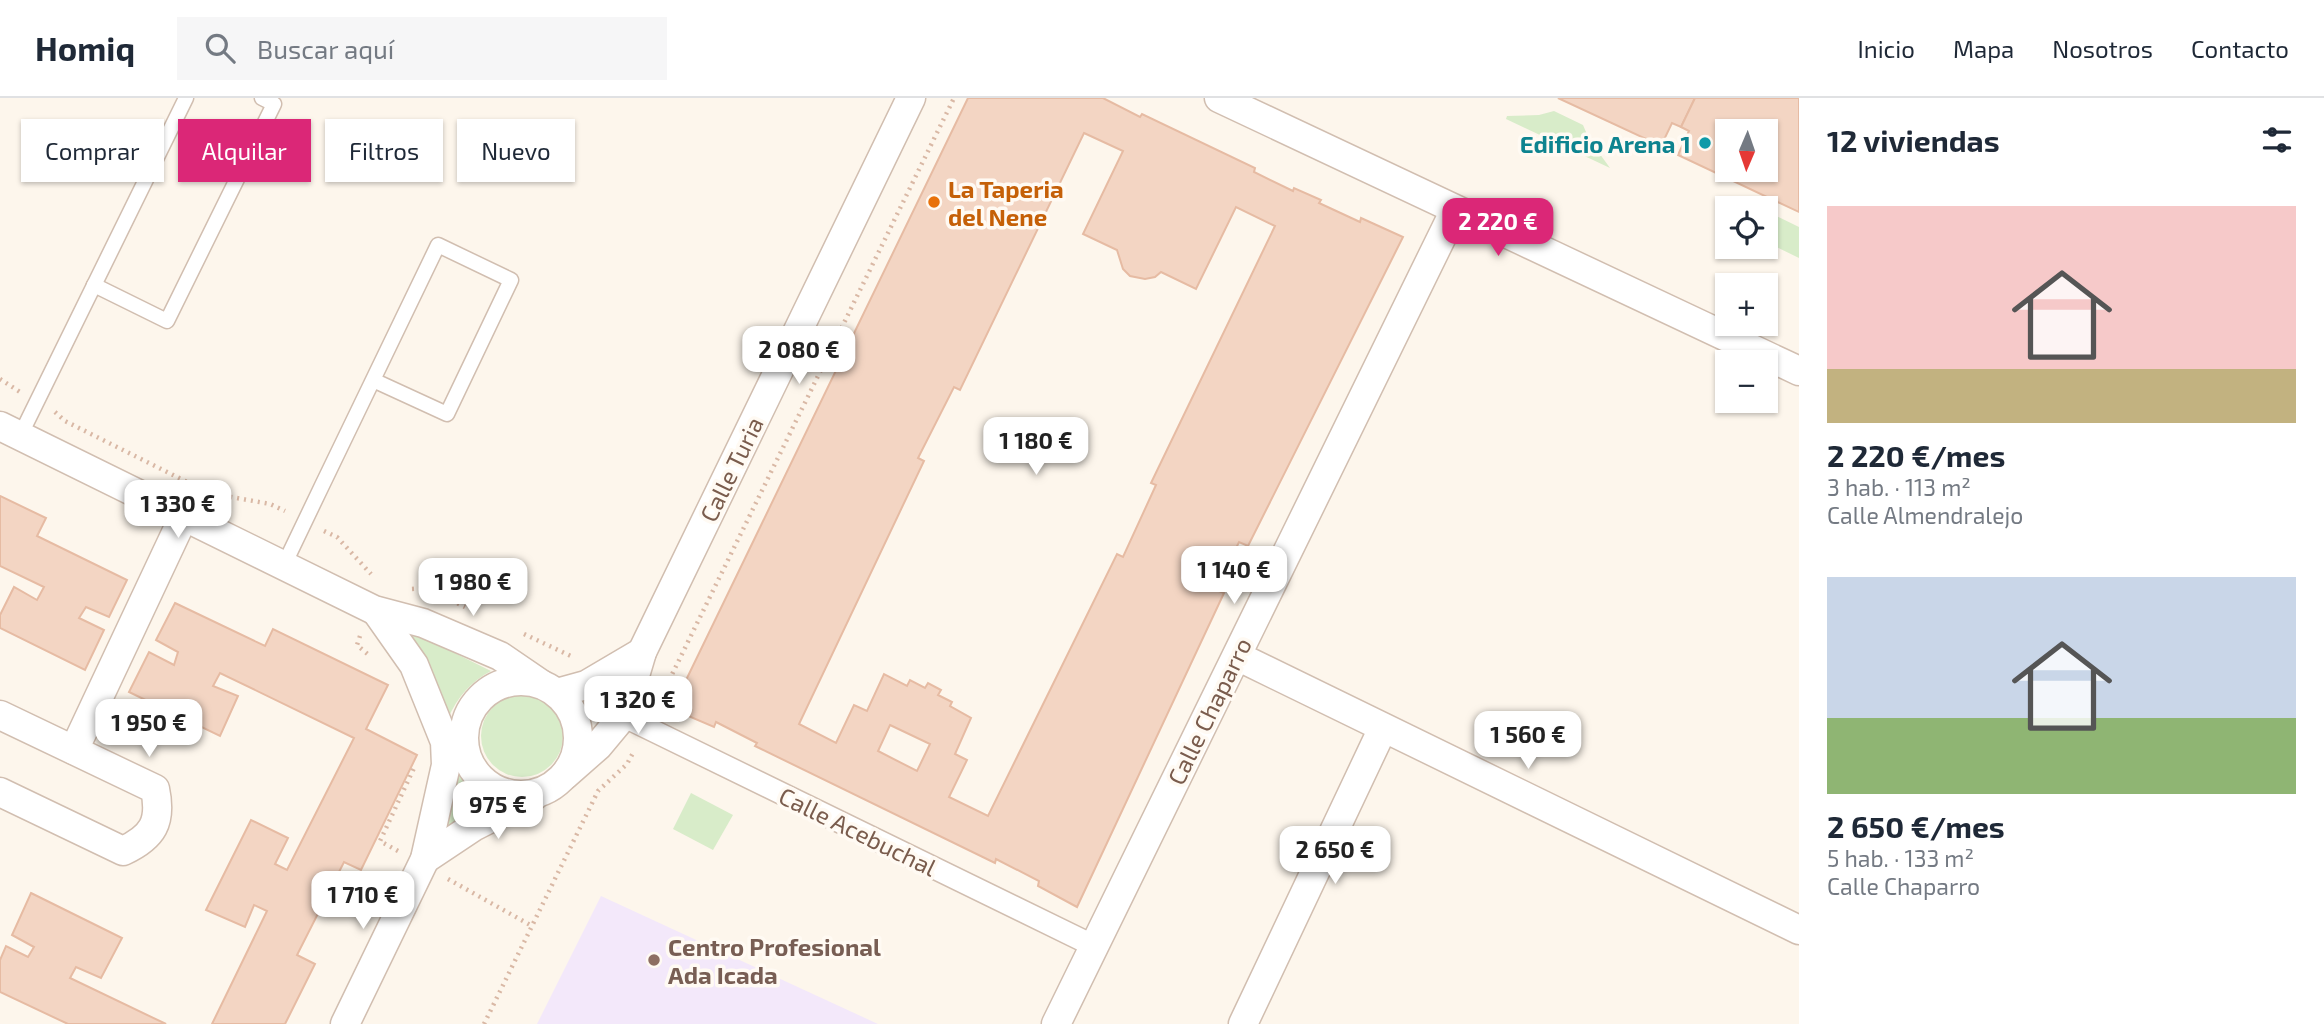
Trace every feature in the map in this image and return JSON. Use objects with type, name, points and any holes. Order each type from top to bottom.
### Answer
[{"type":"street","name":"Calle Turia","points":[[412,855],[473,827],[558,781],[598,746],[635,722],[642,652],[911,98]]},
{"type":"street","points":[[1219,98],[1799,371]]},
{"type":"street","name":"Calle Chaparro","points":[[1056,1024],[1455,210]]},
{"type":"street","points":[[10,431],[284,565],[369,621],[414,665],[454,737],[479,778],[487,785],[508,794],[530,795],[558,781],[575,758],[578,728],[570,709],[549,689],[500,656],[423,623],[369,621]]},
{"type":"street","points":[[74,750],[184,516]]},
{"type":"street","points":[[345,1024],[412,855],[454,737],[477,700],[495,686],[518,681],[549,689],[586,685],[642,652]]},
{"type":"street","points":[[1237,656],[1799,930]]},
{"type":"street","points":[[0,715],[155,789],[159,807],[153,830],[141,843],[123,851],[0,792]]},
{"type":"street","name":"Calle Acebuchal","points":[[635,722],[1094,946]]},
{"type":"street","points":[[1243,1024],[1383,727]]},
{"type":"lane","points":[[10,431],[94,285],[186,98]]},
{"type":"lane","points":[[94,285],[167,321],[274,104],[262,98]]},
{"type":"lane","points":[[284,565],[438,244],[511,280],[447,414],[373,380]]},
{"type":"path","points":[[484,1024],[598,791],[627,764],[635,722],[954,98]]},
{"type":"path","points":[[0,379],[23,394]]},
{"type":"path","points":[[52,409],[65,421],[209,493],[270,504],[283,510]]},
{"type":"path","points":[[328,533],[337,537],[368,572],[378,578]]},
{"type":"path","points":[[408,590],[426,588],[474,611]]},
{"type":"path","points":[[369,621],[357,645],[377,663]]},
{"type":"path","points":[[523,634],[572,658],[582,652]]},
{"type":"path","points":[[412,855],[380,841],[419,757]]},
{"type":"path","points":[[447,878],[532,926]]},
{"type":"shaded area","name":"Centro Profesional Ada Icada","points":[[601,896],[878,1024],[537,1024]]},
{"type":"green space","points":[[1554,111],[1583,125],[1589,139],[1610,168],[1506,119],[1507,116],[1539,115]]},
{"type":"green space","points":[[1778,217],[1799,227],[1799,258],[1778,248]]},
{"type":"green space","points":[[388,620],[491,671],[465,691],[448,718]]},
{"type":"green space","points":[[522,695],[545,702],[551,707],[556,713],[563,736],[556,759],[551,765],[545,770],[522,777],[499,770],[493,765],[488,759],[481,736],[488,713],[493,707],[499,702]]},
{"type":"green space","points":[[456,769],[473,792],[494,805],[440,840]]},
{"type":"green space","points":[[691,793],[733,815],[713,850],[673,829]]},
{"type":"building","points":[[968,98],[1103,98],[1255,168],[1254,172],[1293,191],[1294,188],[1360,222],[1361,218],[1403,237],[1248,546],[1239,542],[1216,590],[1224,593],[1077,907],[1038,886],[1039,881],[996,859],[995,863],[755,746],[757,743],[716,722],[714,727],[672,709]],"holes":[[[1084,133],[1123,151],[1083,234],[1117,250],[1123,269],[1130,276],[1145,279],[1155,277],[1161,272],[1196,289],[1236,207],[1275,226],[1151,483],[1156,485],[1123,557],[1117,554],[988,816],[949,797],[967,760],[955,754],[971,718],[950,706],[952,702],[938,695],[941,690],[928,683],[925,688],[910,680],[907,686],[884,674],[867,711],[854,705],[836,743],[799,724],[924,461],[918,458],[954,387],[960,390]],[[890,725],[930,744],[917,771],[878,751]]]},
{"type":"building","points":[[1558,98],[1695,98],[1681,127],[1672,123],[1661,146]]},
{"type":"building","name":"Edificio Arena 1","points":[[1695,98],[1799,98],[1799,212],[1778,202],[1778,196],[1765,196],[1735,182],[1778,182],[1778,119],[1715,119],[1715,172],[1678,155],[1689,131],[1681,127]]},
{"type":"building","points":[[0,496],[46,518],[37,536],[127,580],[109,617],[86,607],[79,618],[104,630],[85,670],[0,628],[0,615],[14,587],[37,600],[44,587],[0,566]]},
{"type":"building","points":[[175,603],[265,646],[273,629],[388,685],[366,729],[417,755],[361,870],[344,862],[297,955],[315,964],[285,1024],[212,1024],[267,911],[254,905],[245,927],[206,910],[251,820],[288,838],[275,864],[287,870],[354,738],[220,673],[213,686],[238,696],[220,736],[129,692],[149,652],[174,665],[178,652],[156,640]]},
{"type":"building","points":[[31,893],[122,938],[101,978],[76,967],[70,978],[166,1024],[68,1024],[0,992],[0,960],[6,946],[28,957],[34,947],[12,935]]},
{"type":"place","name":"Edificio Arena 1","points":[[1705,143]]},
{"type":"place","name":"La Taperia del Nene","points":[[934,202]]},
{"type":"place","name":"Centro Profesional Ada Icada","points":[[654,960]]}]
